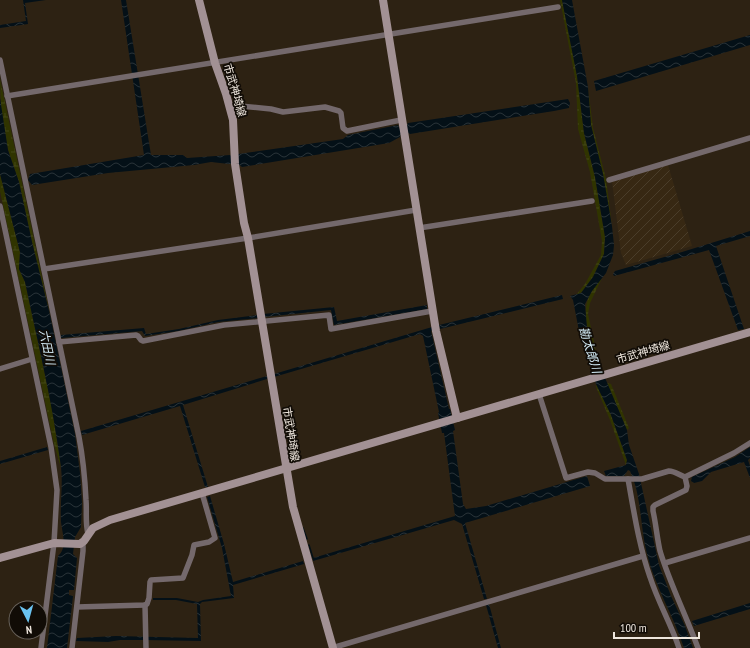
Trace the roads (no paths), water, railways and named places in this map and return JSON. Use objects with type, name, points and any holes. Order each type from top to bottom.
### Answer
[{"type":"main road","name":"市武神埼線","points":[[199,0],[233,126],[234,164],[248,238],[286,469],[750,333]]},
{"type":"main road","points":[[383,0],[432,311],[455,419]]},
{"type":"main road","points":[[0,558],[57,543],[80,544],[93,528],[110,520],[286,469],[298,526],[333,648]]},
{"type":"street","points":[[7,96],[558,7]]},
{"type":"street","points":[[0,60],[79,437],[84,466],[86,526],[88,534]]},
{"type":"street","points":[[229,107],[240,106],[271,109],[283,112],[325,108],[339,111],[341,113],[343,128],[347,131],[402,127]]},
{"type":"street","points":[[609,180],[750,138]]},
{"type":"street","points":[[419,228],[592,201]]},
{"type":"street","points":[[0,206],[51,447],[56,490],[57,543],[41,648]]},
{"type":"street","points":[[44,269],[248,238],[416,210]]},
{"type":"street","points":[[59,342],[136,335],[143,341],[224,325],[329,315],[331,328],[432,311]]},
{"type":"street","points":[[0,369],[32,359]]},
{"type":"street","points":[[539,394],[566,478],[588,472],[595,473],[605,480],[642,479],[669,471],[673,471],[685,477],[734,453],[750,443]]},
{"type":"street","points":[[685,477],[688,486],[686,490],[653,507],[660,550],[679,603],[698,648]]},
{"type":"street","points":[[630,479],[643,556],[660,605],[674,632],[679,648]]},
{"type":"street","points":[[146,648],[145,605],[147,604],[149,598],[151,580],[183,578],[192,555],[194,544],[208,542],[214,538],[202,493]]},
{"type":"street","points":[[665,563],[750,538]]},
{"type":"street","points":[[72,648],[83,551],[80,544]]},
{"type":"street","points":[[333,648],[643,556]]},
{"type":"street","points":[[77,607],[145,605]]},
{"type":"water","points":[[23,0],[46,0],[25,3],[28,24],[0,28],[0,25],[26,21]]},
{"type":"water","points":[[121,0],[126,0],[151,155],[183,155],[187,158],[230,155],[232,157],[238,154],[343,139],[348,135],[398,125],[400,129],[406,127],[408,123],[568,99],[570,103],[569,108],[410,134],[407,132],[401,133],[400,137],[389,143],[242,167],[237,163],[229,164],[211,162],[108,173],[32,185],[28,180],[30,174],[144,155]]},
{"type":"water","name":"勘太郎川","points":[[562,0],[572,0],[588,87],[591,125],[603,174],[614,245],[613,255],[606,273],[592,291],[585,304],[587,328],[598,361],[627,430],[629,445],[639,474],[659,565],[693,648],[684,648],[650,566],[637,491],[630,471],[628,470],[624,476],[606,476],[604,471],[626,465],[627,460],[611,415],[596,384],[579,331],[573,300],[570,296],[581,293],[593,277],[604,254],[605,237],[595,177],[584,133],[577,76]]},
{"type":"water","points":[[750,35],[750,45],[596,91],[594,81]]},
{"type":"water","name":"六田川","points":[[0,98],[8,150],[19,182],[50,315],[75,434],[80,473],[82,503],[81,527],[75,537],[73,554],[77,558],[74,590],[69,590],[69,595],[73,596],[67,648],[47,648],[58,556],[64,544],[61,522],[61,467],[50,397],[25,282],[19,269],[20,252],[0,174]]},
{"type":"water","points":[[750,231],[750,236],[716,246],[744,329],[738,330],[709,250],[614,276],[613,274],[615,271]]},
{"type":"water","points":[[562,295],[563,299],[440,329],[439,325]]},
{"type":"water","points":[[427,305],[427,309],[334,325],[331,310],[264,317],[263,314],[334,307],[337,321]]},
{"type":"water","points":[[257,315],[258,318],[218,322],[178,331],[145,336],[142,331],[61,338],[61,335],[144,328],[146,334],[179,329],[218,320]]},
{"type":"water","points":[[432,327],[433,330],[431,331],[455,430],[453,431],[463,504],[466,509],[486,506],[587,476],[590,486],[465,523],[487,599],[484,599],[462,524],[454,520],[313,561],[313,558],[455,516],[444,433],[442,433],[423,336],[420,334],[274,377],[274,374]]},
{"type":"water","points":[[267,376],[267,379],[183,405],[208,487],[205,487],[180,406],[82,435],[81,431]]},
{"type":"water","points":[[47,447],[48,450],[0,464],[0,461]]},
{"type":"water","points":[[750,447],[750,458],[748,460],[750,466],[750,478],[744,462],[711,472],[702,481],[694,483],[691,481],[692,477],[735,457]]},
{"type":"water","points":[[210,496],[233,582],[303,561],[304,564],[233,585],[234,598],[202,602],[200,604],[201,641],[76,641],[77,638],[116,636],[198,638],[197,604],[176,600],[153,600],[153,598],[177,598],[198,602],[231,596],[222,548],[207,497]]},
{"type":"water","points":[[750,603],[750,609],[694,626],[692,621]]},
{"type":"water","points":[[489,604],[501,648],[498,648],[486,605]]},
{"type":"waterway","points":[[303,528],[307,539]]},
{"type":"waterway","points":[[309,545],[313,558]]}]
